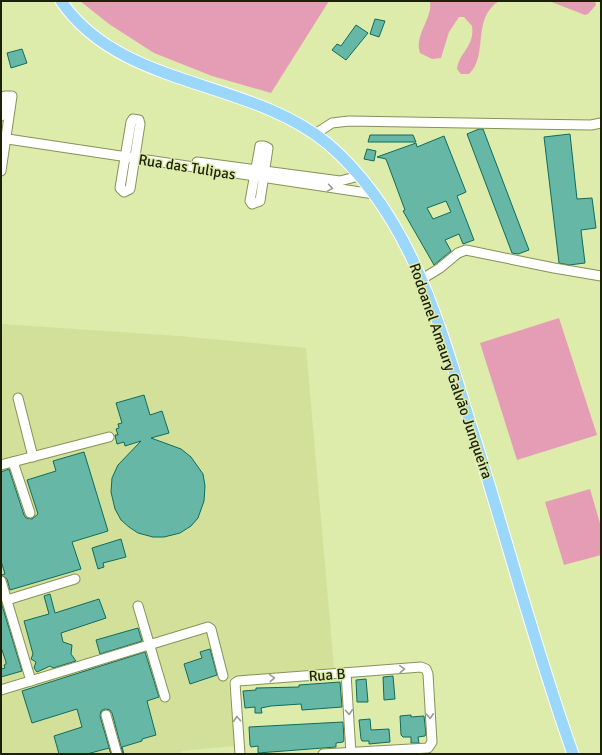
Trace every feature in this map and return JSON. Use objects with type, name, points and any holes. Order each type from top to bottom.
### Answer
[{"type":"main road","name":"Rodoanel Amaury Galvão Junqueira","points":[[61,1],[88,30],[126,57],[149,67],[244,98],[292,120],[315,134],[350,165],[374,194],[400,234],[422,279],[459,389],[573,754]]},
{"type":"street","points":[[1,116],[5,96],[10,99],[4,135],[1,171]]},
{"type":"street","points":[[133,119],[140,122],[135,155],[130,190],[122,190],[125,154],[131,120],[133,119]]},
{"type":"street","points":[[315,134],[332,123],[348,121],[583,125],[601,123]]},
{"type":"street","name":"Rua das Tulipas","points":[[4,135],[374,194]]},
{"type":"street","name":"Rua das Tulipas","points":[[259,175],[340,181],[360,176]]},
{"type":"street","points":[[422,279],[440,268],[458,253],[466,250],[601,276]]},
{"type":"street","points":[[18,398],[33,457]]},
{"type":"street","points":[[1,465],[109,437]]},
{"type":"street","points":[[13,462],[30,513]]},
{"type":"street","points":[[7,600],[74,579]]},
{"type":"street","points":[[1,581],[31,681]]},
{"type":"street","points":[[138,606],[165,697]]},
{"type":"street","points":[[1,690],[210,628],[223,676]]},
{"type":"street","name":"Rua B","points":[[240,754],[235,684],[238,681],[421,667],[426,669],[428,674],[431,746],[428,748],[351,753]]},
{"type":"street","points":[[323,754],[351,753],[346,673]]},
{"type":"street","points":[[106,715],[117,754]]},
{"type":"shaded area","points":[[80,1],[329,1],[271,93],[212,76],[154,53],[109,24]]},
{"type":"shaded area","points":[[430,1],[499,1],[490,9],[485,17],[482,27],[478,57],[475,66],[469,74],[461,74],[457,69],[458,63],[469,44],[472,33],[472,26],[464,17],[459,17],[449,32],[441,58],[432,59],[420,53],[419,39],[429,14]]},
{"type":"shaded area","points":[[549,1],[595,1],[596,5],[588,14],[585,15]]},
{"type":"shaded area","points":[[559,318],[597,435],[517,460],[480,343]]},
{"type":"shaded area","points":[[1,324],[179,336],[306,348],[334,668],[232,677],[228,681],[235,746],[181,751],[181,754],[1,754]]},
{"type":"shaded area","points":[[590,489],[601,527],[601,555],[564,565],[545,502]]},
{"type":"building","points":[[375,19],[385,21],[379,37],[370,34]]},
{"type":"building","points":[[356,25],[368,33],[346,60],[332,50],[337,44],[341,46]]},
{"type":"building","points":[[22,49],[27,63],[11,68],[7,53]]},
{"type":"building","points":[[483,129],[529,250],[518,254],[512,253],[467,134]]},
{"type":"building","points":[[570,134],[577,199],[592,198],[596,228],[581,230],[585,263],[569,265],[559,263],[544,137]]},
{"type":"building","points":[[370,135],[413,135],[416,142],[368,142]]},
{"type":"building","points":[[444,136],[466,192],[457,196],[474,240],[463,244],[459,234],[445,240],[451,251],[434,265],[403,211],[405,210],[386,159],[377,157],[416,143],[417,147]],"holes":[[[446,201],[451,212],[433,219],[427,208]]]},
{"type":"building","points":[[367,149],[376,151],[374,161],[364,159]]},
{"type":"building","points":[[144,395],[150,415],[162,411],[169,433],[151,438],[181,449],[191,457],[203,474],[205,486],[204,501],[198,518],[191,526],[180,533],[164,537],[153,537],[138,533],[129,527],[121,520],[115,509],[111,492],[112,478],[118,465],[141,441],[125,446],[124,442],[117,444],[115,435],[118,435],[116,429],[119,428],[118,424],[122,423],[116,403]]},
{"type":"building","points":[[84,452],[108,531],[72,542],[81,569],[10,590],[7,579],[1,575],[5,574],[1,561],[1,472],[9,469],[24,515],[26,518],[32,519],[38,514],[27,480],[56,471],[53,461]]},
{"type":"building","points":[[121,539],[126,557],[103,563],[104,567],[98,569],[92,548]]},
{"type":"building","points":[[50,594],[55,613],[99,599],[106,618],[61,633],[63,642],[72,645],[71,654],[76,661],[53,668],[50,666],[37,672],[34,668],[36,662],[31,659],[33,654],[24,621],[49,614],[44,596]]},
{"type":"building","points":[[1,602],[22,671],[1,677],[1,669],[5,668],[4,665],[6,662],[1,647]]},
{"type":"building","points":[[138,628],[142,641],[100,654],[96,640]]},
{"type":"building","points":[[210,649],[217,675],[190,684],[184,664],[202,658],[200,652]]},
{"type":"building","points":[[145,652],[159,697],[147,701],[156,735],[122,747],[123,754],[112,713],[110,710],[105,709],[101,711],[100,716],[111,754],[109,748],[87,754],[59,754],[54,736],[82,727],[77,709],[32,723],[22,691]]},
{"type":"building","points":[[393,676],[395,699],[384,700],[383,677]]},
{"type":"building","points":[[366,679],[368,702],[357,702],[356,680]]},
{"type":"building","points":[[340,682],[342,707],[302,710],[301,704],[271,706],[261,708],[262,713],[255,713],[255,707],[245,708],[243,691],[256,690],[256,688],[299,687],[299,685]]},
{"type":"building","points":[[411,715],[411,717],[424,716],[426,734],[425,736],[418,737],[419,743],[411,743],[411,737],[403,737],[401,735],[400,716]]},
{"type":"building","points":[[370,719],[371,730],[389,729],[390,742],[369,744],[369,741],[362,741],[359,720]]},
{"type":"building","points":[[343,722],[344,740],[343,742],[336,743],[336,747],[258,753],[258,746],[251,747],[250,745],[249,727]]}]
